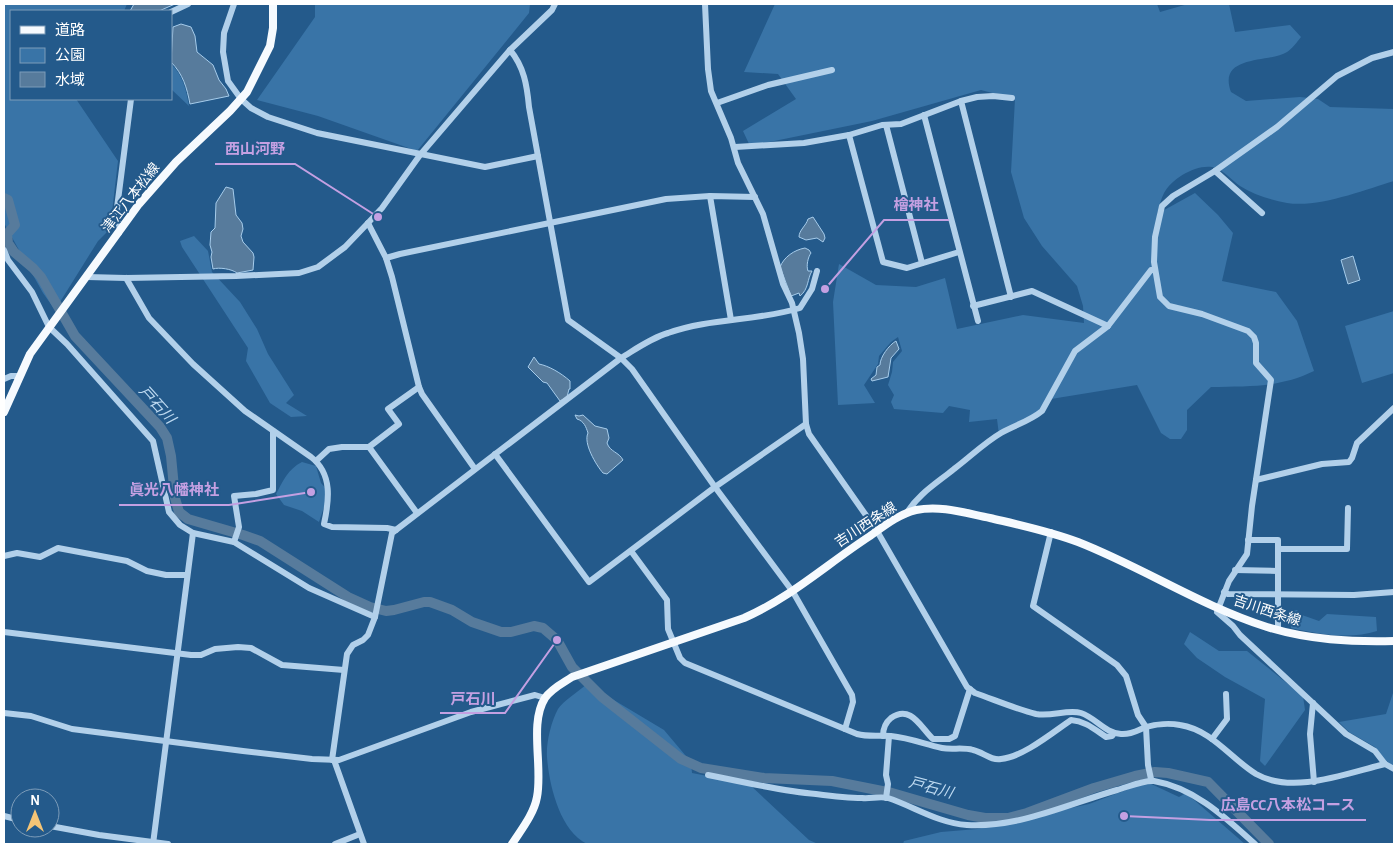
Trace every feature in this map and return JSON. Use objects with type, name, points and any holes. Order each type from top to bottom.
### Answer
[{"type":"main road","name":"津江八本松線","points":[[4,412],[30,354],[156,183],[230,111],[253,82],[270,46],[273,28],[273,4]]},
{"type":"main road","name":"吉川西条線","points":[[545,698],[555,688],[572,677],[744,618],[767,608],[793,592],[877,531],[906,514],[935,508],[1051,532],[1080,542],[1219,608],[1278,630],[1315,638],[1361,642],[1394,641]]},
{"type":"main road","points":[[512,844],[530,816],[537,800],[539,786],[538,724],[545,698]]},
{"type":"street","points":[[172,12],[188,4]]},
{"type":"street","points":[[234,4],[224,33],[223,52],[228,81],[241,99],[251,108],[268,117],[317,133],[486,167],[538,156]]},
{"type":"street","points":[[87,277],[236,276],[299,273],[318,267],[345,247],[368,224],[382,208],[420,155],[510,50],[532,31],[552,10],[555,4]]},
{"type":"street","points":[[705,4],[711,91],[734,147],[745,180],[763,214],[783,284],[793,310],[803,359],[806,424],[809,434],[877,531],[961,678],[970,690],[1037,714],[1050,715],[1078,712],[1088,716],[1114,733],[1132,733],[1146,727],[1165,724],[1196,729],[1256,773],[1284,782],[1314,782],[1385,764]]},
{"type":"street","points":[[510,50],[517,58],[527,82],[529,107],[568,320],[621,358],[632,369],[793,592],[852,695],[853,702],[845,729]]},
{"type":"street","points":[[1394,52],[1372,58],[1337,76],[1277,127],[1215,171],[1173,196],[1162,206],[1155,237],[1155,270],[1160,297],[1169,306],[1202,314],[1248,331],[1254,337],[1256,343],[1256,363],[1271,380],[1247,554],[1235,570],[1217,612],[1346,734],[1375,751],[1385,764],[1394,769]]},
{"type":"street","points":[[717,104],[768,85],[832,70]]},
{"type":"street","points":[[734,147],[804,143],[849,135],[886,125],[901,124],[977,97],[1012,98]]},
{"type":"street","points":[[119,233],[117,208],[131,100]]},
{"type":"street","points":[[961,102],[1011,297]]},
{"type":"street","points":[[924,115],[978,321]]},
{"type":"street","points":[[886,125],[922,263]]},
{"type":"street","points":[[849,135],[883,262],[907,268],[959,252]]},
{"type":"street","points":[[1215,171],[1262,213]]},
{"type":"street","points":[[386,258],[666,199],[710,196],[755,197]]},
{"type":"street","points":[[710,196],[732,320]]},
{"type":"street","points":[[368,224],[386,258],[422,394],[475,469]]},
{"type":"street","points":[[4,250],[8,260],[32,292],[51,325],[149,435],[155,447],[170,512],[180,525],[192,533],[235,540],[309,588],[376,616]]},
{"type":"street","points":[[364,844],[333,760],[347,654],[352,646],[368,635],[376,616],[392,533],[621,358],[655,338],[670,332],[800,308],[812,289],[817,270]]},
{"type":"street","points":[[906,514],[912,504],[923,493],[990,440],[1012,426],[1034,417],[1042,411],[1075,351],[1108,326],[1151,270],[1155,270]]},
{"type":"street","points":[[126,278],[149,318],[180,351],[245,411],[316,461],[326,477],[329,489],[324,524],[332,527],[387,528],[396,530]]},
{"type":"street","points":[[973,306],[1032,291],[1108,326]]},
{"type":"street","points":[[4,379],[11,376],[20,376]]},
{"type":"street","points":[[316,461],[329,449],[369,447],[399,424],[388,409],[419,387]]},
{"type":"street","points":[[1256,480],[1322,464],[1349,462],[1356,444],[1394,408]]},
{"type":"street","points":[[495,454],[589,582],[716,487],[806,424]]},
{"type":"street","points":[[235,540],[239,528],[234,496],[273,490],[273,431]]},
{"type":"street","points":[[369,447],[417,513]]},
{"type":"street","points":[[1278,549],[1348,549],[1348,508]]},
{"type":"street","points":[[1051,532],[1033,606],[1117,665],[1126,676],[1138,715],[1146,727],[1151,779]]},
{"type":"street","points":[[153,843],[192,533]]},
{"type":"street","points":[[1248,540],[1278,540],[1278,630]]},
{"type":"street","points":[[4,556],[17,553],[40,557],[58,548],[127,561],[147,571],[166,575],[187,575]]},
{"type":"street","points":[[631,551],[667,600],[668,628],[680,658],[685,663],[845,729],[867,736],[918,740],[945,748],[970,749],[980,751],[992,759],[1002,760],[1020,753],[1070,720],[1088,724],[1106,737],[1112,736],[1114,733]]},
{"type":"street","points":[[1235,570],[1278,571]]},
{"type":"street","points":[[1224,592],[1228,594],[1354,595],[1394,592]]},
{"type":"street","points":[[4,632],[176,654],[201,655],[214,649],[238,646],[252,648],[282,665],[344,670]]},
{"type":"street","points":[[886,798],[888,784],[886,775],[886,736],[883,729],[889,720],[896,715],[911,715],[933,739],[949,739],[954,736],[970,690]]},
{"type":"street","points":[[1212,739],[1227,719],[1226,694]]},
{"type":"street","points":[[4,713],[31,716],[72,729],[339,760],[471,712],[535,695],[545,698]]},
{"type":"street","points":[[1314,703],[1310,734],[1314,782]]},
{"type":"street","points":[[708,775],[749,784],[814,794],[886,798],[947,822],[966,825],[988,825],[1030,818],[1093,797],[1151,781],[1175,788],[1211,806],[1255,844]]},
{"type":"street","points":[[60,828],[168,844]]},
{"type":"street","points":[[335,844],[360,834]]},
{"type":"green space","points":[[4,4],[127,4],[124,10],[10,10],[10,100],[77,100],[118,161],[110,229],[98,241],[55,310],[43,293],[4,223]]},
{"type":"green space","points":[[315,4],[530,4],[529,13],[417,151],[318,116],[257,100],[315,17]]},
{"type":"green space","points":[[775,4],[1157,4],[1160,12],[1188,4],[1229,4],[1235,32],[1290,25],[1301,37],[1291,49],[1279,55],[1247,62],[1231,71],[1229,80],[1231,92],[1246,101],[1300,97],[1318,99],[1330,107],[1394,109],[1394,181],[1327,201],[1300,204],[1269,199],[1240,186],[1216,168],[1202,167],[1179,177],[1168,187],[1163,195],[1157,214],[1195,193],[1218,215],[1233,233],[1222,281],[1276,292],[1297,321],[1314,371],[1288,381],[1264,385],[1211,387],[1187,410],[1187,430],[1181,439],[1170,439],[1161,433],[1137,385],[1051,399],[1037,414],[999,435],[997,419],[969,422],[970,410],[949,406],[943,413],[894,409],[891,402],[894,395],[888,385],[893,362],[902,351],[898,337],[879,356],[878,364],[864,385],[875,403],[838,405],[833,302],[839,264],[876,285],[916,287],[945,278],[957,329],[1023,315],[1084,323],[1083,306],[1077,286],[1042,246],[1024,218],[1011,172],[1015,99],[981,90],[872,121],[750,146],[743,131],[796,99],[778,74],[744,72]]},
{"type":"green space","points":[[172,65],[181,78],[189,106],[172,90]]},
{"type":"green space","points":[[194,236],[208,251],[212,272],[240,302],[257,329],[268,354],[294,395],[286,403],[307,416],[291,417],[270,403],[246,361],[248,348],[182,247],[180,241]]},
{"type":"green space","points":[[1394,311],[1394,373],[1362,383],[1345,326]]},
{"type":"green space","points":[[302,462],[316,466],[321,483],[329,492],[319,522],[302,511],[284,505],[276,494],[289,472]]},
{"type":"green space","points":[[1297,610],[1302,615],[1319,621],[1327,614],[1376,617],[1377,631],[1345,636],[1291,628],[1290,612]]},
{"type":"green space","points":[[1190,632],[1219,651],[1247,651],[1303,696],[1305,710],[1265,766],[1260,761],[1265,699],[1225,677],[1197,658],[1184,644]]},
{"type":"green space","points":[[587,684],[664,730],[691,762],[692,773],[749,784],[809,840],[818,844],[587,844],[578,838],[563,818],[553,793],[548,768],[547,745],[553,720],[558,709],[567,699]]},
{"type":"green space","points":[[1394,690],[1394,767],[1387,763],[1375,747],[1349,732],[1339,722],[1386,714]]},
{"type":"green space","points":[[1147,782],[1179,797],[1186,793],[1245,844],[903,844],[904,841],[941,832],[977,829],[1089,804]]},
{"type":"water","points":[[134,4],[175,4],[161,10],[131,10]]},
{"type":"water","points":[[181,24],[191,27],[195,36],[197,52],[213,65],[219,80],[229,96],[190,104],[184,82],[179,71],[172,63],[173,27]]},
{"type":"water","points":[[226,187],[233,189],[236,215],[242,223],[241,236],[254,257],[253,270],[237,273],[232,270],[213,269],[210,245],[211,232],[215,228],[216,203]]},
{"type":"water","points":[[813,217],[824,234],[823,242],[817,238],[806,240],[799,237],[808,219]]},
{"type":"water","points":[[805,248],[811,253],[807,267],[808,271],[812,271],[803,293],[800,296],[799,293],[791,296],[780,267],[790,255],[797,250]]},
{"type":"water","points":[[1353,256],[1360,280],[1348,284],[1341,260]]},
{"type":"water","points":[[896,341],[899,349],[891,358],[888,377],[872,381],[871,379],[876,375],[877,367],[880,365],[883,355]]},
{"type":"water","points":[[534,357],[539,364],[555,370],[570,381],[567,397],[560,401],[547,383],[543,382],[528,367]]},
{"type":"water","points":[[575,415],[583,415],[595,426],[607,429],[608,446],[623,460],[607,474],[603,473],[594,459],[587,442],[588,433],[583,423]]},
{"type":"waterway","name":"戸石川","points":[[4,198],[8,200],[15,225],[7,234],[8,243],[14,252],[41,277],[75,336],[160,427],[167,438],[171,456],[175,498],[179,512],[188,519],[260,541],[348,597],[370,607],[386,611],[430,602],[452,610],[472,622],[501,632],[511,632],[534,626],[543,628],[557,640],[572,667],[602,697],[681,759],[701,768],[764,778],[832,781],[892,793],[968,815],[985,818],[1008,818],[1135,776],[1155,772],[1168,773],[1208,782],[1269,844]]},
{"type":"place","name":"西山河野","points":[[378,217]]},
{"type":"place","name":"檜神社","points":[[825,289]]},
{"type":"place","name":"眞光八幡神社","points":[[311,492]]},
{"type":"place","name":"戸石川","points":[[557,640]]},
{"type":"place","name":"広島CC八本松コース","points":[[1124,816]]}]
